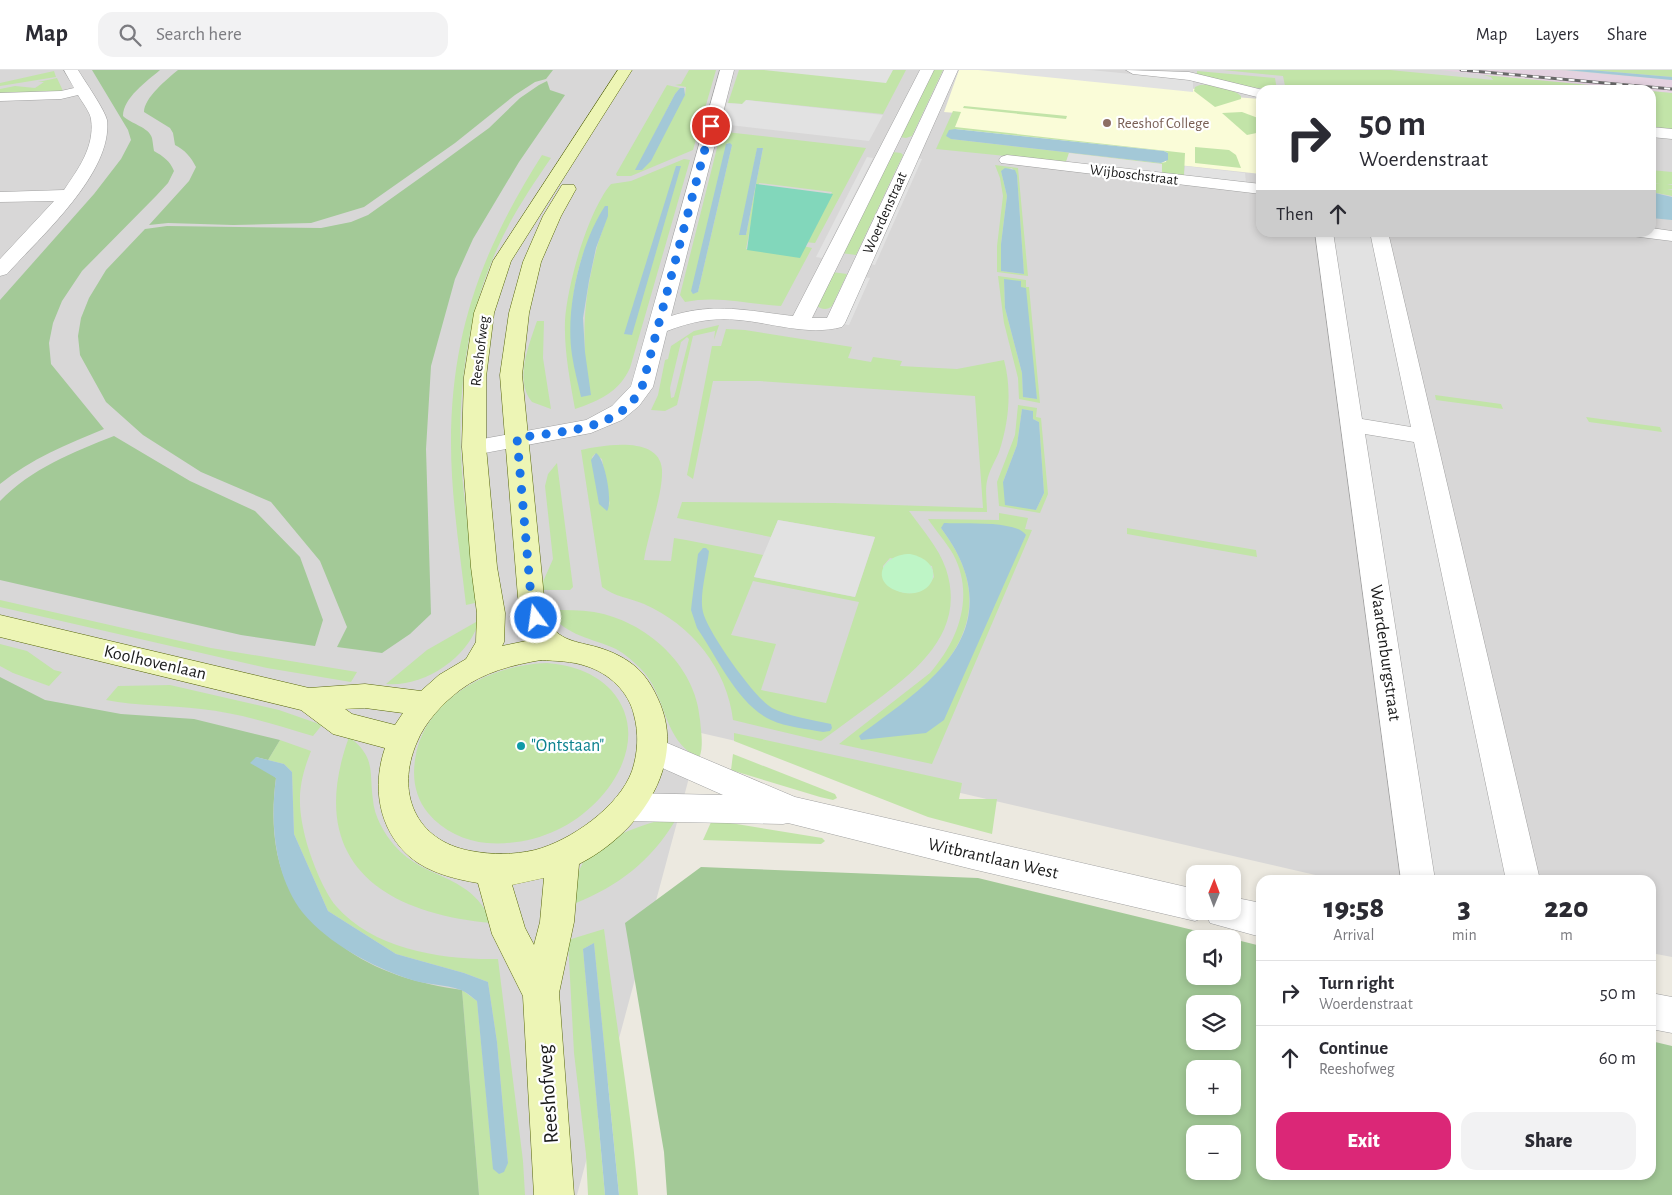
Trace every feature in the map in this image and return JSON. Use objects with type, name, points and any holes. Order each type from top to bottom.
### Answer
[{"type":"street","points":[[0,270],[69,194],[91,162],[98,145],[99,118],[71,70]]},
{"type":"street","name":"Reeshofweg","points":[[477,666],[490,642],[491,613],[484,567],[474,446],[475,376],[484,312],[502,261],[625,70]]},
{"type":"street","name":"Reeshofweg","points":[[562,650],[540,632],[532,605],[511,374],[519,313],[532,262],[552,216],[642,70]]},
{"type":"street","points":[[474,446],[591,426],[609,419],[630,406],[642,387],[727,70]]},
{"type":"street","name":"Woerdenstraat","points":[[799,324],[927,70]]},
{"type":"street","name":"Woerdenstraat","points":[[658,328],[676,320],[707,314],[735,314],[819,326],[836,323],[950,70]]},
{"type":"street","points":[[1133,70],[1189,76],[1256,93]]},
{"type":"street","points":[[0,97],[60,94],[83,90]]},
{"type":"street","points":[[1656,132],[1672,134]]},
{"type":"street","name":"Wijboschstraat","points":[[1007,160],[1256,188]]},
{"type":"street","points":[[0,197],[69,194]]},
{"type":"street","points":[[1656,234],[1672,236]]},
{"type":"street","name":"Waardenburgstraat","points":[[1325,237],[1417,875]]},
{"type":"street","points":[[1380,237],[1523,875]]},
{"type":"street","points":[[1352,425],[1425,436]]},
{"type":"street","name":"Koolhovenlaan","points":[[0,626],[309,700],[364,696],[425,704]]},
{"type":"street","points":[[562,650],[594,657],[621,671],[641,692],[652,719],[653,750],[642,783],[627,807],[609,826],[588,842],[564,855],[528,867],[491,870],[460,866],[433,854],[412,838],[398,816],[392,791],[392,765],[401,739],[412,721],[425,704],[449,683],[477,666],[519,652],[562,650]]},
{"type":"street","name":"Koolhovenlaan","points":[[309,700],[344,725],[401,739]]},
{"type":"street","name":"Witbrantlaan West","points":[[653,750],[792,810],[1186,903]]},
{"type":"street","name":"Witbrantlaan West","points":[[627,807],[792,810]]},
{"type":"street","name":"Reeshofweg","points":[[554,1195],[541,993],[557,922],[564,855]]},
{"type":"street","name":"Reeshofweg","points":[[491,870],[509,934],[541,993]]},
{"type":"street","points":[[1241,915],[1256,919]]},
{"type":"street","points":[[1656,1011],[1672,1016]]},
{"type":"shaded area","points":[[0,70],[1672,70],[1672,957],[1656,954],[1656,875],[1315,875],[701,733],[577,1195],[0,1195]]},
{"type":"shaded area","points":[[92,70],[160,70],[131,96],[124,109],[123,116],[144,128],[150,134],[154,151],[166,159],[174,171],[168,183],[82,271],[62,301],[53,323],[49,343],[51,364],[104,429],[63,446],[24,467],[0,484],[0,300],[94,194],[121,159],[131,140],[128,130]]},
{"type":"shaded area","points":[[178,70],[553,70],[546,79],[535,82],[515,95],[455,143],[364,207],[311,223],[233,225],[168,223],[149,225],[189,181],[196,167],[187,154],[175,145],[170,128],[144,112],[152,95]]},
{"type":"shaded area","points":[[764,70],[893,70],[886,83]]},
{"type":"shaded area","name":"Reeshof College","points":[[959,70],[998,70],[1206,90],[1234,97],[1256,99],[1256,173],[1178,165],[949,133],[956,113],[944,112]]},
{"type":"shaded area","points":[[978,70],[1090,70],[1193,80],[1193,92]]},
{"type":"shaded area","points":[[1440,70],[1558,70],[1672,80],[1672,93],[1656,92],[1656,85],[1583,85]]},
{"type":"shaded area","points":[[547,81],[550,90],[565,95],[519,162],[473,239],[455,279],[431,366],[426,449],[431,614],[410,634],[382,653],[337,647],[347,627],[320,561],[271,502],[201,472],[143,435],[106,402],[80,355],[78,336],[81,318],[89,298],[106,270],[145,229],[167,226],[321,228],[351,222],[368,215],[441,163],[489,128],[520,98]]},
{"type":"shaded area","points":[[746,100],[883,115],[869,141],[721,124],[727,103],[742,104]]},
{"type":"shaded area","points":[[1069,153],[1162,164],[1162,173],[1066,162]]},
{"type":"shaded area","points":[[867,157],[873,158],[822,258],[816,257]]},
{"type":"shaded area","points":[[916,158],[922,159],[875,265],[869,264]]},
{"type":"shaded area","points":[[1185,166],[1245,173],[1246,183],[1184,176]]},
{"type":"shaded area","points":[[1329,237],[1375,237],[1513,875],[1433,875]]},
{"type":"shaded area","points":[[863,277],[870,278],[849,325],[842,324]]},
{"type":"shaded area","points":[[114,436],[190,481],[255,511],[300,557],[323,620],[315,646],[241,635],[0,580],[0,501],[25,480],[53,462]]},
{"type":"shaded area","points":[[778,520],[875,537],[855,597],[754,577]]},
{"type":"shaded area","points":[[0,677],[45,700],[121,714],[194,719],[280,740],[268,760],[256,757],[276,778],[274,822],[277,851],[285,880],[294,896],[338,942],[368,963],[414,980],[462,990],[479,1195],[0,1195]]},
{"type":"shaded area","points":[[701,867],[978,878],[1193,930],[1186,930],[1186,985],[1241,985],[1241,941],[1256,945],[1256,1180],[1656,1180],[1656,1042],[1672,1046],[1672,1195],[667,1195],[664,1152],[625,923]]},
{"type":"green space","points":[[689,70],[716,70],[693,150],[631,176],[617,176],[616,174],[667,85],[680,88],[675,94],[636,170],[685,95],[686,87],[675,85],[681,84]]},
{"type":"green space","points":[[739,70],[906,70],[883,114],[747,100],[743,104],[728,103]]},
{"type":"green space","points":[[931,70],[943,70],[912,136],[900,137]]},
{"type":"green space","points":[[1223,70],[1390,70],[1493,80],[1491,77],[1483,75],[1589,85],[1285,85],[1283,76]]},
{"type":"green space","points":[[1590,70],[1672,70],[1672,77]]},
{"type":"green space","points":[[54,71],[56,77],[0,86],[0,83]]},
{"type":"green space","points":[[1197,71],[1275,78],[1276,85],[1249,87],[1197,74]]},
{"type":"green space","points":[[57,78],[63,91],[0,94],[0,89],[15,86],[35,88],[44,82],[38,82]]},
{"type":"green space","points":[[1200,85],[1227,89],[1237,93],[1241,96],[1241,99],[1215,107],[1194,91],[1195,87]]},
{"type":"green space","points":[[1656,91],[1672,93],[1672,129],[1656,127]]},
{"type":"green space","points":[[964,106],[1067,116],[1066,119],[963,108]]},
{"type":"green space","points":[[953,111],[961,112],[955,127],[1185,153],[1184,176],[1162,173],[1162,164],[1069,153],[1066,162],[936,149]],"holes":[[[955,129],[1164,151],[1168,153],[1166,162],[1161,163],[951,139]]]},
{"type":"green space","points":[[1242,112],[1256,117],[1256,133],[1247,135],[1222,113]]},
{"type":"green space","points":[[726,132],[866,148],[815,243],[805,242],[832,192],[759,183],[746,249],[797,256],[803,246],[812,248],[781,306],[709,299],[685,302],[680,295],[719,140],[724,140]],"holes":[[[727,143],[732,145],[698,292],[692,293]],[[763,148],[746,235],[740,235],[757,149]]]},
{"type":"green space","points":[[1195,147],[1229,150],[1236,155],[1241,168],[1195,163]]},
{"type":"green space","points":[[893,152],[903,155],[856,255],[841,253]]},
{"type":"green space","points":[[542,155],[551,158],[515,214],[497,249],[479,298],[467,350],[461,403],[461,456],[466,511],[479,602],[466,605],[451,463],[452,402],[457,364],[464,327],[487,257],[521,189]]},
{"type":"green space","points":[[684,159],[690,160],[630,368],[614,389],[600,399],[575,409],[565,343],[565,321],[574,269],[594,212],[603,196],[611,184],[631,181]],"holes":[[[607,206],[588,289],[585,313],[585,352],[572,354],[573,299],[581,260]]]},
{"type":"green space","points":[[995,165],[1018,168],[1028,276],[997,272],[997,246],[1003,196],[1000,178]],"holes":[[[1012,168],[1017,175],[1024,274],[1001,271],[1001,244],[1007,196],[1001,171]]]},
{"type":"green space","points":[[1656,170],[1672,172],[1672,184],[1667,185],[1672,185],[1672,189],[1667,189],[1672,190],[1672,196],[1656,193],[1656,184],[1660,184],[1656,184]]},
{"type":"green space","points":[[756,184],[833,194],[800,258],[747,250]]},
{"type":"green space","points":[[832,272],[847,274],[832,306],[823,309],[817,306]]},
{"type":"green space","points":[[998,276],[1026,280],[1026,287],[1029,287],[1040,403],[1019,399],[1018,378],[1004,323]],"holes":[[[1004,279],[1021,287],[1037,399],[1023,397],[1022,373],[1005,308]]]},
{"type":"green space","points":[[537,321],[544,321],[543,358],[551,409],[532,402],[524,383],[527,351]]},
{"type":"green space","points":[[719,325],[714,340],[715,331],[693,336],[677,405],[665,411],[651,410],[658,395],[665,360],[668,359],[671,346],[694,331]],"holes":[[[687,337],[689,339],[674,397],[671,398],[670,388],[681,342]]]},
{"type":"green space","points":[[726,329],[745,330],[852,347],[848,358],[871,362],[873,357],[902,361],[900,366],[957,369],[1004,360],[1009,394],[1007,418],[999,452],[987,481],[987,512],[909,511],[935,546],[946,569],[951,591],[950,611],[944,629],[923,661],[909,675],[821,741],[733,720],[723,683],[715,666],[692,636],[661,613],[602,587],[581,450],[601,446],[628,445],[651,451],[659,459],[662,480],[644,560],[671,561],[674,538],[686,540],[763,555],[754,577],[855,597],[875,537],[778,520],[771,537],[677,518],[682,502],[834,503],[983,508],[975,396],[760,381],[713,381],[693,479],[687,475],[712,346],[721,346]],"holes":[[[595,454],[602,459],[610,506],[592,457]],[[890,558],[932,566],[934,577],[924,589],[917,592],[904,593],[891,587],[884,581],[883,566]],[[753,581],[859,602],[826,703],[761,690],[776,644],[731,635]]]},
{"type":"green space","points":[[1435,395],[1501,404],[1503,409],[1436,400]]},
{"type":"green space","points":[[1018,405],[1037,408],[1036,417],[1041,418],[1048,494],[1040,513],[999,506],[997,482],[1015,435]],"holes":[[[1022,409],[1033,411],[1033,419],[1039,422],[1044,493],[1036,510],[1003,482],[1017,445]]]},
{"type":"green space","points":[[1586,417],[1660,427],[1662,432],[1589,422]]},
{"type":"green space","points":[[557,463],[573,587],[570,590],[542,590],[542,584],[553,559],[545,486],[548,474]]},
{"type":"green space","points":[[999,513],[1028,518],[1025,529],[1032,530],[932,764],[839,744],[930,673],[949,646],[956,632],[963,601],[963,585],[960,570],[953,554],[928,519],[999,520]],"holes":[[[941,528],[1026,535],[926,733],[923,687],[936,675],[956,647],[964,632],[968,616],[968,582],[958,554]]]},
{"type":"green space","points":[[1127,528],[1256,550],[1257,557],[1127,534]]},
{"type":"green space","points":[[910,554],[922,558],[930,565],[933,572],[928,586],[921,591],[912,593],[900,592],[890,588],[884,582],[882,570],[892,559],[900,555]]},
{"type":"green space","points":[[0,600],[211,648],[357,672],[351,682],[267,668],[0,607]]},
{"type":"green space","points":[[551,610],[589,611],[613,617],[632,625],[665,649],[689,681],[696,700],[702,739],[699,758],[687,750],[678,740],[671,729],[656,691],[640,668],[616,649],[580,636],[564,627],[556,621],[550,613]]},
{"type":"green space","points":[[476,622],[478,624],[464,649],[442,668],[429,676],[415,681],[386,684],[427,650]]},
{"type":"green space","points":[[0,644],[27,651],[54,670],[62,672],[49,686],[13,673],[0,666]]},
{"type":"green space","points":[[547,663],[582,670],[597,678],[611,690],[623,709],[628,730],[626,750],[619,770],[608,789],[593,805],[575,819],[541,837],[514,842],[487,843],[471,840],[447,830],[428,813],[420,801],[415,782],[415,760],[421,738],[431,719],[463,689],[483,678],[504,670]]},
{"type":"green space","points":[[170,685],[279,710],[322,725],[313,736],[229,713],[106,700],[118,686]]},
{"type":"green space","points":[[734,733],[962,783],[959,799],[997,799],[992,834],[928,817],[734,741]]},
{"type":"green space","points":[[349,737],[364,751],[370,765],[375,812],[390,840],[407,857],[420,866],[472,894],[483,907],[492,923],[451,917],[415,907],[385,892],[361,872],[345,846],[337,816],[338,779]]},
{"type":"green space","points":[[280,740],[311,751],[301,786],[301,819],[315,867],[327,893],[336,906],[352,921],[370,933],[389,942],[433,954],[477,959],[498,959],[523,1161],[525,1195],[479,1195],[462,990],[477,1001],[493,1165],[508,1163],[497,1042],[488,982],[464,973],[396,954],[328,911],[294,834],[292,772],[284,764],[268,760]]},
{"type":"green space","points":[[733,754],[835,794],[837,798],[833,800],[820,797],[731,770]]},
{"type":"green space","points":[[664,819],[675,821],[666,835],[644,860],[606,889],[576,903],[578,875],[583,863],[591,853],[614,838],[640,826]]},
{"type":"green space","points":[[712,820],[822,838],[825,841],[821,844],[703,840]]},
{"type":"green space","points":[[604,929],[627,1095],[638,1195],[619,1195],[594,943],[583,949],[605,1195],[588,1195],[586,1154],[574,1053],[568,940]]},
{"type":"water","points":[[1566,70],[1590,70],[1672,77],[1672,80]]},
{"type":"water","points":[[680,88],[684,88],[685,95],[651,161],[642,170],[635,170],[675,94]]},
{"type":"water","points":[[955,129],[1164,151],[1168,153],[1168,160],[1161,163],[951,139],[946,136],[949,130]]},
{"type":"water","points":[[730,143],[732,145],[698,292],[693,294],[691,291],[726,144]]},
{"type":"water","points":[[757,148],[763,148],[746,235],[739,235]]},
{"type":"water","points":[[676,166],[681,166],[632,335],[624,334]]},
{"type":"water","points":[[1005,168],[1015,170],[1017,175],[1024,274],[1001,271],[1001,244],[1007,196],[1001,171]]},
{"type":"water","points":[[1656,193],[1672,197],[1672,220],[1656,218]]},
{"type":"water","points":[[605,206],[608,206],[608,216],[596,248],[583,318],[585,352],[591,395],[581,397],[570,337],[573,298],[576,278],[588,239]]},
{"type":"water","points":[[1004,279],[1021,281],[1021,287],[1026,288],[1037,399],[1023,397],[1022,373],[1005,308]]},
{"type":"water","points":[[1022,409],[1033,411],[1033,419],[1039,422],[1044,493],[1036,510],[1005,505],[1003,482],[1017,445]]},
{"type":"water","points":[[596,453],[605,471],[609,490],[609,506],[607,511],[599,504],[591,460]]},
{"type":"water","points":[[944,523],[1000,525],[1020,530],[1026,535],[944,720],[926,733],[861,740],[859,736],[903,703],[944,665],[958,644],[968,620],[969,593],[962,564],[953,545],[941,528]]},
{"type":"water","points":[[703,548],[709,551],[703,590],[703,612],[713,634],[733,664],[755,692],[772,708],[793,716],[831,724],[832,728],[830,731],[823,732],[797,728],[771,720],[759,713],[738,692],[697,628],[691,610],[698,554]]},
{"type":"water","points":[[256,757],[284,764],[292,772],[294,834],[328,911],[396,954],[464,973],[488,982],[497,1042],[508,1163],[504,1172],[499,1174],[493,1169],[477,1001],[461,990],[409,979],[366,961],[325,935],[303,913],[293,898],[286,882],[276,848],[274,795],[276,778],[250,763]]},
{"type":"water","points":[[594,943],[619,1195],[605,1195],[583,949]]},
{"type":"railway","points":[[1461,70],[1628,85]]},
{"type":"railway","points":[[1656,88],[1672,89]]},
{"type":"place","name":"Reeshof College","points":[[1107,123]]},
{"type":"place","name":"\"Ontstaan\"","points":[[521,746]]},
{"type":"route","points":[[536,618],[531,597],[517,438],[591,426],[609,419],[630,406],[642,387],[711,126]]}]
